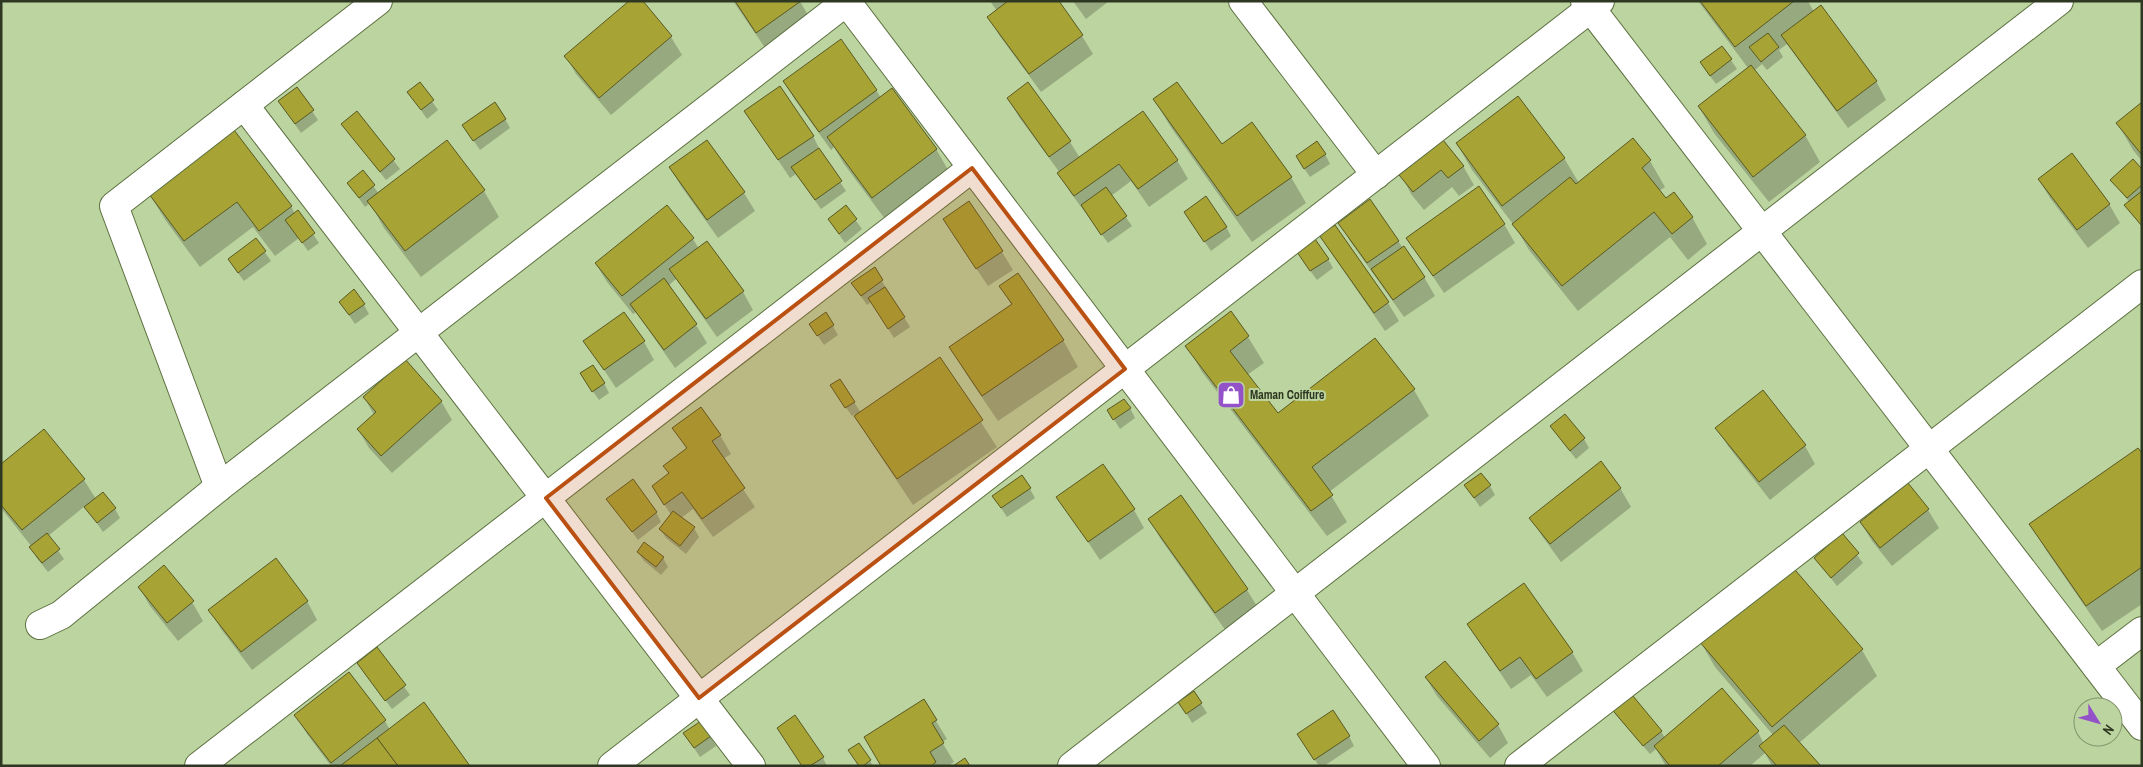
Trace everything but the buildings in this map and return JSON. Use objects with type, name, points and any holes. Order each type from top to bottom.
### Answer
[{"type":"street","points":[[219,486],[114,206],[378,1]]},
{"type":"street","points":[[40,625],[61,615],[219,486],[846,1],[1426,766]]},
{"type":"street","points":[[1243,1],[1376,175]]},
{"type":"street","points":[[1072,766],[2059,1]]},
{"type":"street","points":[[612,766],[1376,175],[1592,4],[1762,232],[2142,726]]},
{"type":"street","points":[[244,105],[752,766]]},
{"type":"street","points":[[199,766],[972,168]]},
{"type":"street","points":[[1519,766],[2142,284]]},
{"type":"street","points":[[2096,666],[2142,631]]},
{"type":"highlighted area","points":[[972,168],[1125,369],[699,698],[546,498]]},
{"type":"place","name":"Maman Coiffure","points":[[1231,395]]}]
